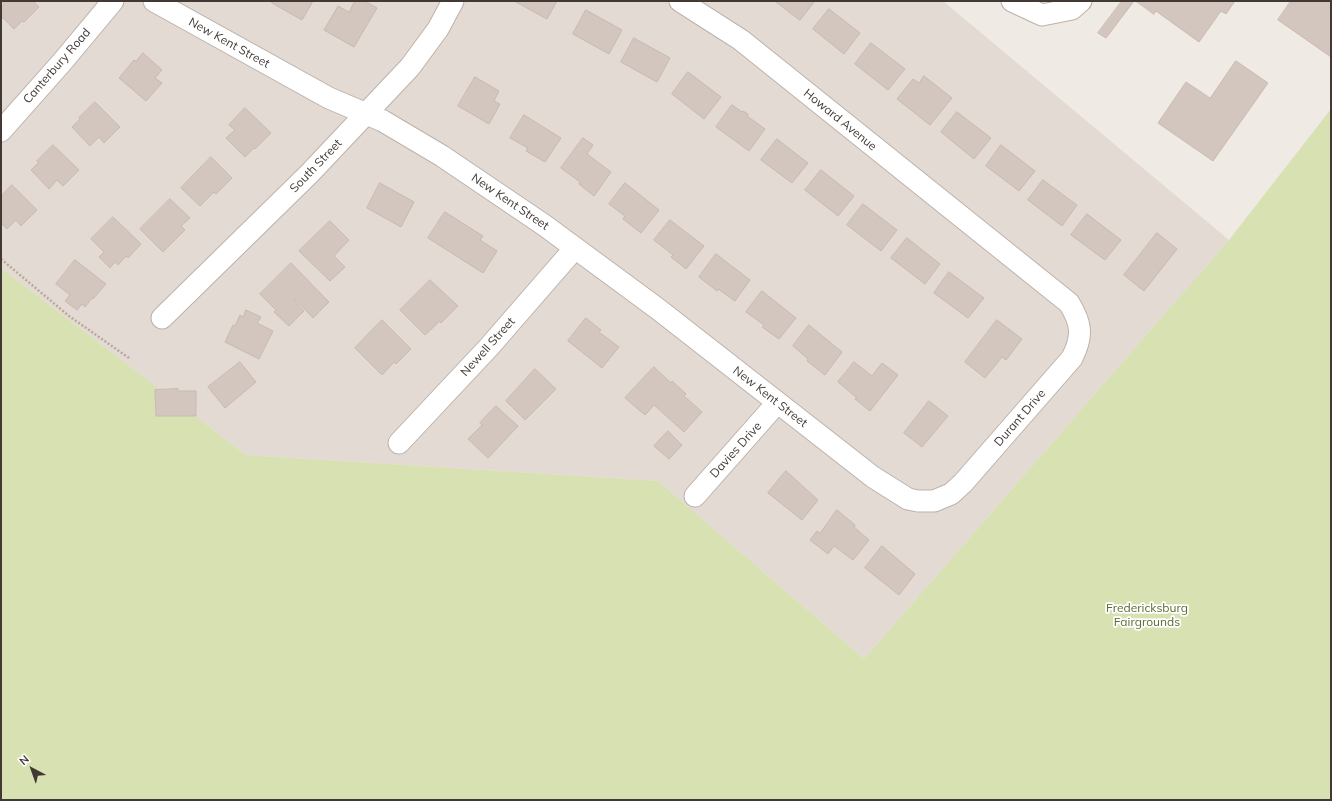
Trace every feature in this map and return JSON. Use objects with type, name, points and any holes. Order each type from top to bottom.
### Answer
[{"type":"street","name":"Canterbury Road","points":[[1,131],[63,61],[113,1]]},
{"type":"street","name":"New Kent Street","points":[[154,1],[329,98],[383,121],[442,156],[544,225],[658,309],[838,449]]},
{"type":"street","name":"South Street","points":[[162,318],[310,173],[410,67],[438,28],[453,1]]},
{"type":"street","name":"Howard Avenue","points":[[680,1],[741,40],[996,245]]},
{"type":"street","points":[[1012,1],[1042,15],[1072,9],[1081,1]]},
{"type":"street","name":"Durant Drive","points":[[838,449],[873,477],[908,499],[918,501],[934,501],[951,494],[963,483],[1072,358],[1079,344],[1080,330],[1077,316],[1069,303],[996,245]]},
{"type":"street","name":"Newell Street","points":[[399,443],[489,347],[575,248]]},
{"type":"street","name":"Davies Drive","points":[[695,496],[777,403]]},
{"type":"path","points":[[1,259],[69,316],[129,358]]},
{"type":"shaded area","points":[[1,1],[943,1],[1229,240],[864,659],[658,481],[246,455],[1,268]]},
{"type":"green space","name":"Fredericksburg Fairgrounds","points":[[1331,109],[1331,800],[1,800],[1,268],[246,455],[658,481],[864,659],[1229,240]]},
{"type":"building","points":[[2,1],[33,1],[39,7],[24,22],[22,21],[14,29],[1,16],[1,7],[4,4]]},
{"type":"building","points":[[273,1],[313,1],[302,20],[272,3]]},
{"type":"building","points":[[355,1],[365,1],[377,8],[354,47],[324,30],[338,6],[349,12]]},
{"type":"building","points":[[557,1],[547,19],[516,2]]},
{"type":"building","points":[[775,1],[815,1],[800,20]]},
{"type":"building","points":[[1122,1],[1134,1],[1106,38],[1098,33]]},
{"type":"building","points":[[1136,1],[1235,1],[1226,14],[1221,11],[1199,42],[1156,11],[1154,14]]},
{"type":"building","points":[[1291,1],[1331,1],[1331,57],[1278,20]]},
{"type":"building","points":[[829,9],[860,33],[844,54],[813,29]]},
{"type":"building","points":[[586,10],[622,30],[609,54],[573,34]]},
{"type":"building","points":[[634,38],[670,58],[657,82],[621,62]]},
{"type":"building","points":[[871,43],[905,69],[888,90],[855,64]]},
{"type":"building","points":[[143,53],[162,70],[155,78],[162,83],[146,101],[119,78],[134,60],[136,61]]},
{"type":"building","points":[[1236,61],[1268,83],[1213,161],[1158,123],[1186,82],[1210,98]]},
{"type":"building","points":[[688,72],[721,97],[704,119],[672,94]]},
{"type":"building","points":[[924,76],[952,98],[930,125],[897,99],[913,79],[919,83]]},
{"type":"building","points":[[475,77],[499,91],[494,101],[500,104],[489,124],[458,106]]},
{"type":"building","points":[[95,102],[120,127],[104,143],[99,137],[90,146],[72,127]]},
{"type":"building","points":[[732,105],[748,114],[747,116],[765,129],[749,151],[716,127]]},
{"type":"building","points":[[245,108],[271,133],[245,157],[226,138],[235,130],[229,125]]},
{"type":"building","points":[[957,112],[991,138],[974,159],[941,132]]},
{"type":"building","points":[[524,115],[561,138],[545,162],[526,151],[528,148],[510,138]]},
{"type":"building","points":[[583,138],[593,145],[587,154],[611,172],[594,196],[579,184],[580,182],[561,168]]},
{"type":"building","points":[[777,139],[808,163],[792,183],[761,160]]},
{"type":"building","points":[[53,145],[79,170],[63,186],[57,180],[49,189],[31,170],[39,162],[37,161]]},
{"type":"building","points":[[1001,145],[1035,171],[1019,191],[986,166]]},
{"type":"building","points":[[211,157],[232,178],[216,194],[214,192],[200,206],[181,188]]},
{"type":"building","points":[[821,170],[854,196],[838,216],[805,190]]},
{"type":"building","points":[[1043,180],[1077,205],[1062,226],[1028,200]]},
{"type":"building","points":[[380,183],[414,202],[401,227],[367,208]]},
{"type":"building","points":[[625,183],[659,210],[641,233],[623,219],[625,216],[609,204]]},
{"type":"building","points":[[12,185],[37,210],[21,226],[16,220],[7,229],[1,223],[1,196]]},
{"type":"building","points":[[170,199],[190,218],[181,226],[185,230],[163,252],[140,229]]},
{"type":"building","points":[[863,204],[897,230],[881,251],[847,225]]},
{"type":"building","points":[[445,212],[483,236],[480,240],[497,251],[483,273],[428,238]]},
{"type":"building","points":[[1087,214],[1121,240],[1105,260],[1071,235]]},
{"type":"building","points":[[113,217],[141,244],[128,258],[126,256],[118,265],[115,262],[110,268],[99,257],[104,252],[91,239]]},
{"type":"building","points":[[670,220],[704,246],[686,269],[671,257],[673,255],[654,240]]},
{"type":"building","points":[[330,221],[349,240],[334,256],[345,267],[330,281],[299,251]]},
{"type":"building","points":[[1157,233],[1177,249],[1144,291],[1124,275]]},
{"type":"building","points":[[907,238],[940,264],[925,284],[891,258]]},
{"type":"building","points":[[716,254],[750,280],[735,301],[718,289],[717,291],[699,277]]},
{"type":"building","points":[[75,260],[106,284],[85,307],[82,304],[77,310],[65,301],[70,295],[56,284]]},
{"type":"building","points":[[291,263],[329,302],[313,318],[295,299],[294,300],[304,311],[289,326],[274,312],[276,310],[260,294]]},
{"type":"building","points":[[949,272],[984,298],[968,318],[934,293]]},
{"type":"building","points":[[430,280],[458,306],[441,323],[440,321],[425,335],[400,310]]},
{"type":"building","points":[[762,291],[796,318],[779,339],[762,327],[764,325],[746,312]]},
{"type":"building","points":[[246,310],[261,317],[257,323],[273,331],[259,359],[225,342],[233,325],[235,326],[240,315],[243,317]]},
{"type":"building","points":[[586,318],[601,330],[599,332],[619,347],[602,368],[568,341]]},
{"type":"building","points":[[382,320],[411,349],[396,364],[394,362],[382,375],[355,348]]},
{"type":"building","points":[[997,320],[1022,339],[1006,360],[1002,357],[985,378],[965,362]]},
{"type":"building","points":[[809,325],[842,352],[825,375],[807,361],[808,359],[793,346]]},
{"type":"building","points":[[240,362],[256,382],[225,408],[208,387]]},
{"type":"building","points":[[854,362],[872,376],[882,363],[898,375],[870,411],[838,382]]},
{"type":"building","points":[[654,367],[671,383],[672,381],[686,394],[684,396],[702,412],[684,432],[654,405],[645,415],[625,398]]},
{"type":"building","points":[[535,369],[556,389],[525,420],[506,401]]},
{"type":"building","points":[[178,389],[178,391],[196,391],[196,416],[156,416],[155,390]]},
{"type":"building","points":[[929,401],[948,416],[922,447],[904,433]]},
{"type":"building","points":[[496,406],[518,426],[488,458],[468,439],[482,425],[480,423]]},
{"type":"building","points":[[668,431],[682,445],[669,459],[654,446]]},
{"type":"building","points":[[786,471],[818,500],[802,520],[768,493]]},
{"type":"building","points":[[837,510],[855,525],[854,527],[869,540],[853,560],[834,546],[828,554],[810,540],[817,531],[820,533]]},
{"type":"building","points":[[882,546],[915,574],[899,595],[865,568]]}]
